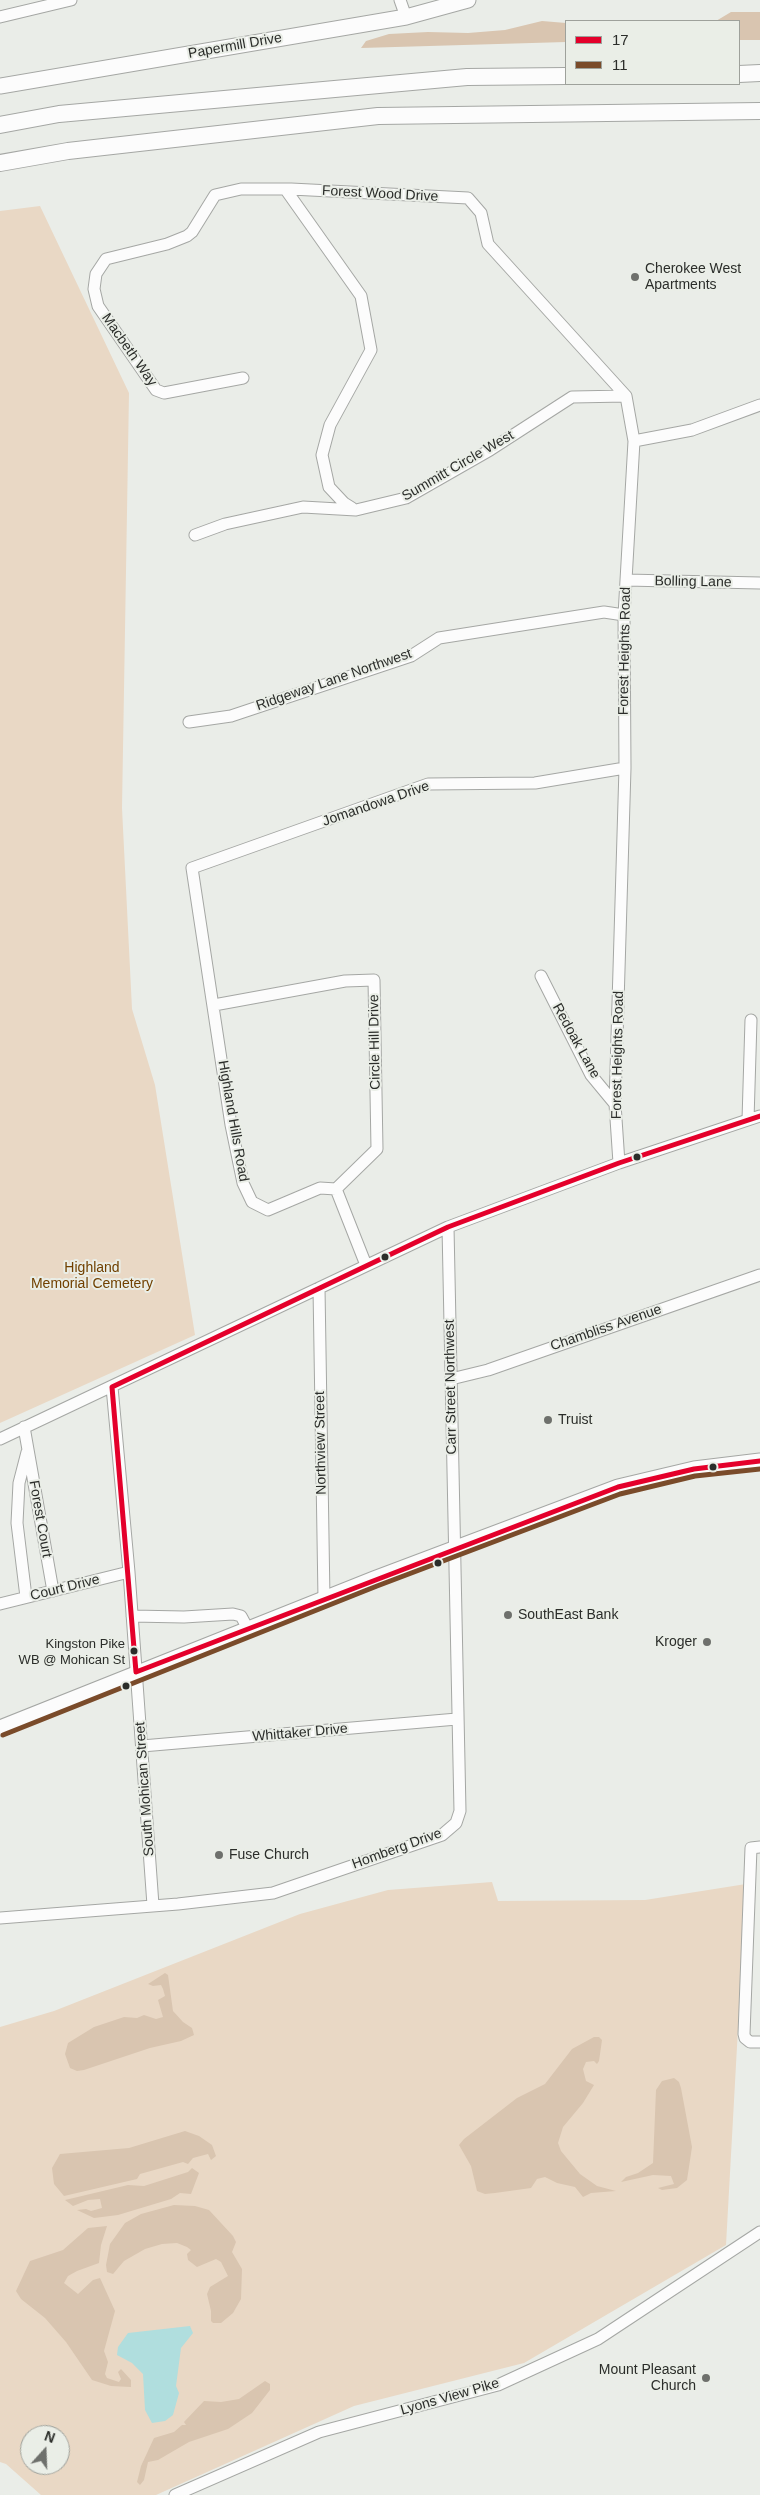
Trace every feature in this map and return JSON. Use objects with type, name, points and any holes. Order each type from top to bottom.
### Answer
[{"type":"highway","points":[[740,74],[760,73]]},
{"type":"highway","points":[[0,125],[59,114],[467,77],[565,76]]},
{"type":"highway","points":[[0,163],[68,150],[378,116],[760,111]]},
{"type":"main road","name":"Papermill Drive","points":[[0,86],[406,17],[468,0]]},
{"type":"main road","points":[[0,1728],[136,1672],[618,1487],[694,1469],[760,1462]]},
{"type":"street","points":[[0,17],[71,0]]},
{"type":"street","points":[[400,0],[406,17]]},
{"type":"street","name":"Macbeth Way","points":[[243,378],[164,393],[156,390],[98,306],[94,289],[96,274],[106,259],[167,244],[187,236],[192,232],[215,196],[241,189],[289,190]]},
{"type":"street","points":[[289,190],[361,296],[371,350],[330,425],[322,455],[329,487],[344,502],[356,510]]},
{"type":"street","name":"Forest Wood Drive","points":[[289,190],[468,198],[481,213],[488,244],[626,396]]},
{"type":"street","name":"Summitt Circle West","points":[[194,535],[225,524],[303,507],[356,510],[406,498],[490,450],[572,397],[626,396]]},
{"type":"street","name":"Forest Heights Road","points":[[619,1163],[615,1104],[625,768],[624,614],[634,441],[626,396]]},
{"type":"street","points":[[634,441],[692,430],[760,405]]},
{"type":"street","name":"Bolling Lane","points":[[626,580],[760,583]]},
{"type":"street","name":"Ridgeway Lane Northwest","points":[[189,722],[231,716],[411,656],[439,638],[604,612],[624,614]]},
{"type":"street","name":"Jomandowa Drive","points":[[192,868],[428,784],[535,783],[625,768]]},
{"type":"street","name":"Highland Hills Road","points":[[192,868],[231,1125],[243,1183],[252,1202],[268,1210],[320,1188],[336,1189]]},
{"type":"street","name":"Redoak Lane","points":[[541,976],[591,1075],[615,1104]]},
{"type":"street","name":"Circle Hill Drive","points":[[214,1005],[345,981],[374,980],[377,1149],[336,1189]]},
{"type":"street","points":[[748,1120],[751,1020]]},
{"type":"street","points":[[0,1439],[448,1227],[619,1163],[760,1116]]},
{"type":"street","points":[[336,1189],[366,1265]]},
{"type":"street","name":"Carr Street Northwest","points":[[448,1227],[455,1548]]},
{"type":"street","name":"Chambliss Avenue","points":[[451,1379],[488,1370],[760,1274]]},
{"type":"street","name":"Northview Street","points":[[319,1288],[324,1599]]},
{"type":"street","name":"South Mohican Street","points":[[112,1386],[129,1572],[153,1905]]},
{"type":"street","name":"Forest Court","points":[[24,1427],[53,1591]]},
{"type":"street","name":"Forest Court","points":[[26,1597],[17,1523],[19,1483],[28,1447]]},
{"type":"street","name":"Homberg Drive","points":[[0,1918],[273,1893],[442,1835],[456,1823],[460,1811],[455,1548]]},
{"type":"street","name":"Court Drive","points":[[0,1604],[129,1572]]},
{"type":"street","points":[[132,1616],[184,1617],[233,1614],[241,1616],[248,1629]]},
{"type":"street","name":"Whittaker Drive","points":[[142,1746],[457,1719]]},
{"type":"street","points":[[755,2042],[745,2038],[744,2034],[756,1847]]},
{"type":"street","name":"Lyons View Pike","points":[[175,2495],[319,2432],[498,2385],[598,2339],[760,2232]]},
{"type":"green space","name":"Highland Memorial Cemetery","points":[[40,206],[129,393],[122,808],[132,1009],[155,1085],[195,1335],[0,1423],[0,211]]},
{"type":"green space","points":[[492,1882],[498,1901],[645,1900],[746,1884],[726,2245],[524,2363],[354,2406],[156,2495],[41,2495],[6,2464],[0,2462],[0,2027],[54,2011],[300,1914],[388,1890]]},
{"type":"shaded area","points":[[731,12],[760,12],[760,40],[740,40],[740,20],[718,20]]},
{"type":"shaded area","points":[[542,21],[565,23],[565,42],[361,48],[366,41],[389,34],[428,32],[468,33],[505,30]]},
{"type":"shaded area","points":[[165,1973],[168,1975],[173,2011],[183,2022],[192,2028],[194,2035],[181,2041],[150,2048],[84,2070],[77,2071],[70,2068],[65,2054],[68,2043],[94,2027],[124,2017],[137,2018],[144,2015],[156,2019],[163,2017],[158,2000],[165,1996],[163,1989],[161,1985],[153,1986],[148,1984]]},
{"type":"shaded area","points":[[594,2037],[599,2037],[602,2040],[599,2061],[597,2064],[594,2061],[586,2062],[583,2069],[586,2081],[594,2085],[583,2103],[563,2127],[558,2143],[561,2151],[580,2174],[597,2186],[616,2191],[591,2193],[583,2197],[575,2187],[557,2183],[545,2177],[537,2179],[531,2188],[485,2194],[477,2191],[471,2166],[459,2145],[464,2139],[517,2098],[545,2084],[572,2049]]},
{"type":"shaded area","points":[[674,2078],[679,2082],[681,2088],[692,2147],[687,2180],[677,2188],[662,2190],[658,2188],[674,2184],[671,2176],[653,2175],[621,2182],[626,2177],[638,2173],[653,2163],[656,2090],[662,2081]]},
{"type":"shaded area","points":[[185,2131],[199,2136],[212,2145],[216,2156],[211,2160],[208,2154],[193,2158],[188,2164],[183,2162],[140,2174],[137,2179],[64,2196],[54,2184],[52,2168],[60,2154],[129,2148]]},
{"type":"shaded area","points":[[192,2168],[199,2173],[191,2194],[180,2193],[171,2199],[118,2215],[94,2218],[77,2210],[86,2209],[91,2211],[102,2208],[100,2199],[88,2200],[73,2206],[65,2200],[128,2185],[144,2186],[188,2172]]},
{"type":"shaded area","points":[[174,2205],[195,2206],[209,2210],[233,2236],[236,2242],[232,2252],[242,2269],[241,2299],[233,2313],[221,2323],[213,2323],[211,2321],[207,2294],[210,2287],[228,2276],[221,2262],[216,2259],[197,2267],[188,2260],[187,2254],[191,2250],[187,2247],[177,2243],[162,2244],[145,2249],[124,2261],[113,2274],[107,2272],[106,2265],[110,2244],[125,2223],[141,2214]]},
{"type":"shaded area","points":[[107,2226],[101,2245],[99,2263],[68,2276],[64,2283],[78,2294],[93,2280],[100,2278],[115,2311],[104,2351],[108,2362],[105,2374],[107,2378],[119,2382],[121,2379],[118,2372],[121,2369],[131,2380],[131,2387],[111,2386],[92,2380],[66,2342],[45,2318],[21,2299],[16,2291],[30,2261],[63,2250],[88,2228]]},
{"type":"shaded area","points":[[265,2381],[270,2384],[270,2390],[252,2413],[228,2429],[189,2442],[158,2460],[148,2462],[144,2480],[140,2485],[137,2482],[141,2466],[154,2438],[174,2432],[182,2425],[186,2425],[184,2422],[204,2401],[221,2402],[239,2399]]},
{"type":"water","points":[[190,2326],[193,2333],[181,2348],[176,2386],[179,2393],[173,2415],[165,2421],[152,2423],[145,2410],[143,2374],[132,2363],[117,2355],[118,2347],[128,2333]]},
{"type":"transit line","name":"17","points":[[760,1116],[619,1163],[448,1227],[112,1387],[136,1672],[618,1487],[694,1469],[760,1461]]},
{"type":"transit line","name":"11","points":[[3,1735],[377,1586],[620,1494],[695,1476],[760,1469]]},
{"type":"place","name":"Cherokee West Apartments","points":[[635,277]]},
{"type":"place","name":"Truist","points":[[548,1420]]},
{"type":"place","name":"SouthEast Bank","points":[[508,1615]]},
{"type":"place","name":"Kroger","points":[[707,1642]]},
{"type":"place","name":"Kingston Pike WB @ Mohican St","points":[[134,1651]]},
{"type":"place","name":"Fuse Church","points":[[219,1855]]},
{"type":"place","name":"Mount Pleasant Church","points":[[706,2378]]}]
